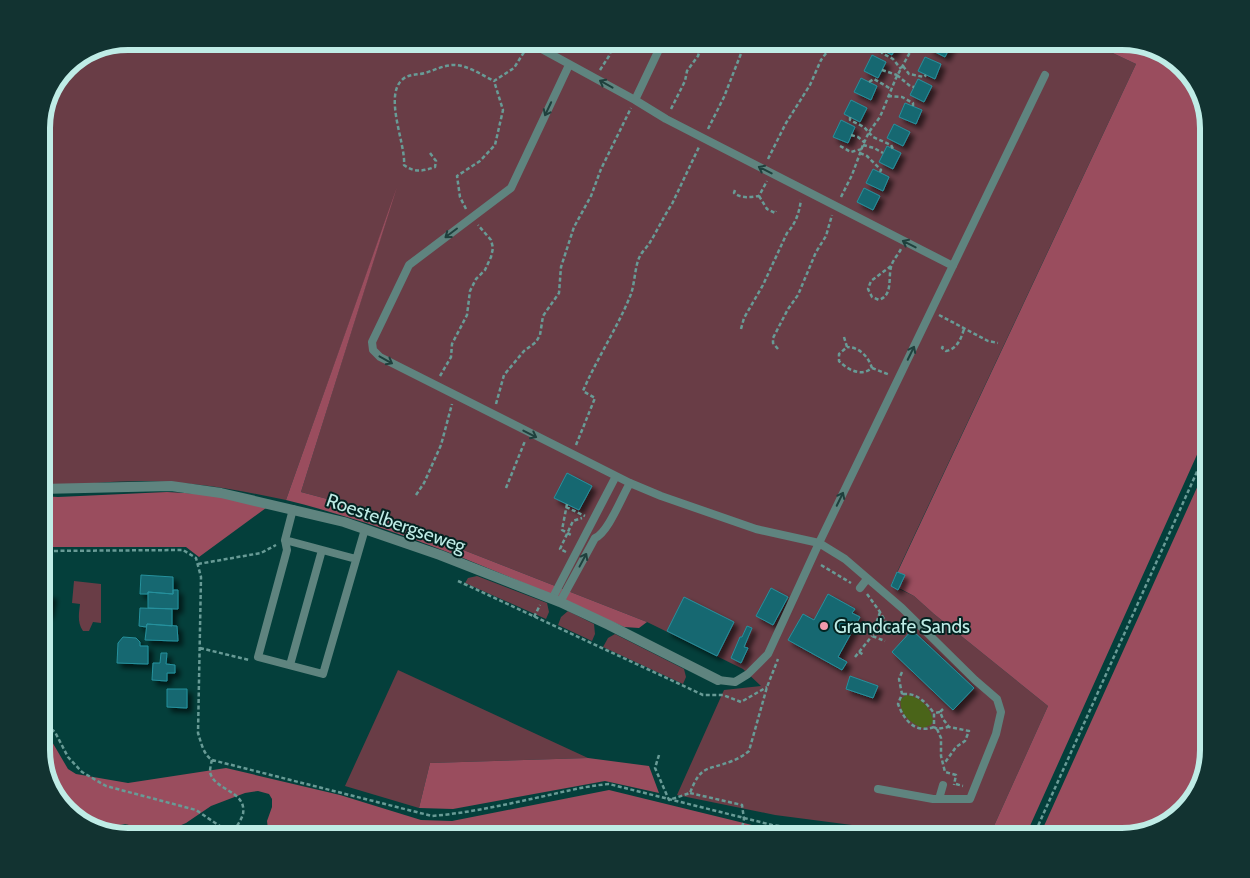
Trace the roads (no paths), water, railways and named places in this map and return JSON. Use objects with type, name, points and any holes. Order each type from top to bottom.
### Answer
[{"type":"street","name":"Roestelbergseweg","points":[[50,489],[171,486],[221,493],[293,509],[365,529],[447,558],[556,601],[609,625],[718,680]]},
{"type":"lane","points":[[542,50],[635,100],[666,120],[953,266]]},
{"type":"lane","points":[[635,100],[659,50]]},
{"type":"lane","points":[[568,65],[511,188],[409,265],[372,342],[373,350],[380,357],[435,386],[630,483],[661,496],[756,529],[819,543],[846,559],[902,608],[997,699],[1001,712],[996,734],[970,799],[939,799],[878,789]]},
{"type":"lane","points":[[718,680],[735,682],[748,674],[768,654],[819,543],[1045,75]]},
{"type":"lane","points":[[556,601],[616,476]]},
{"type":"lane","points":[[556,601],[595,538],[600,536],[606,528],[630,483]]},
{"type":"lane","points":[[293,509],[285,540],[286,550],[258,657],[323,674],[365,529]]},
{"type":"lane","points":[[285,540],[356,559]]},
{"type":"lane","points":[[290,665],[322,550]]},
{"type":"lane","points":[[860,588],[867,579]]},
{"type":"lane","points":[[939,799],[943,785]]},
{"type":"place","name":"Grandcafe Sands","points":[[824,626]]}]
